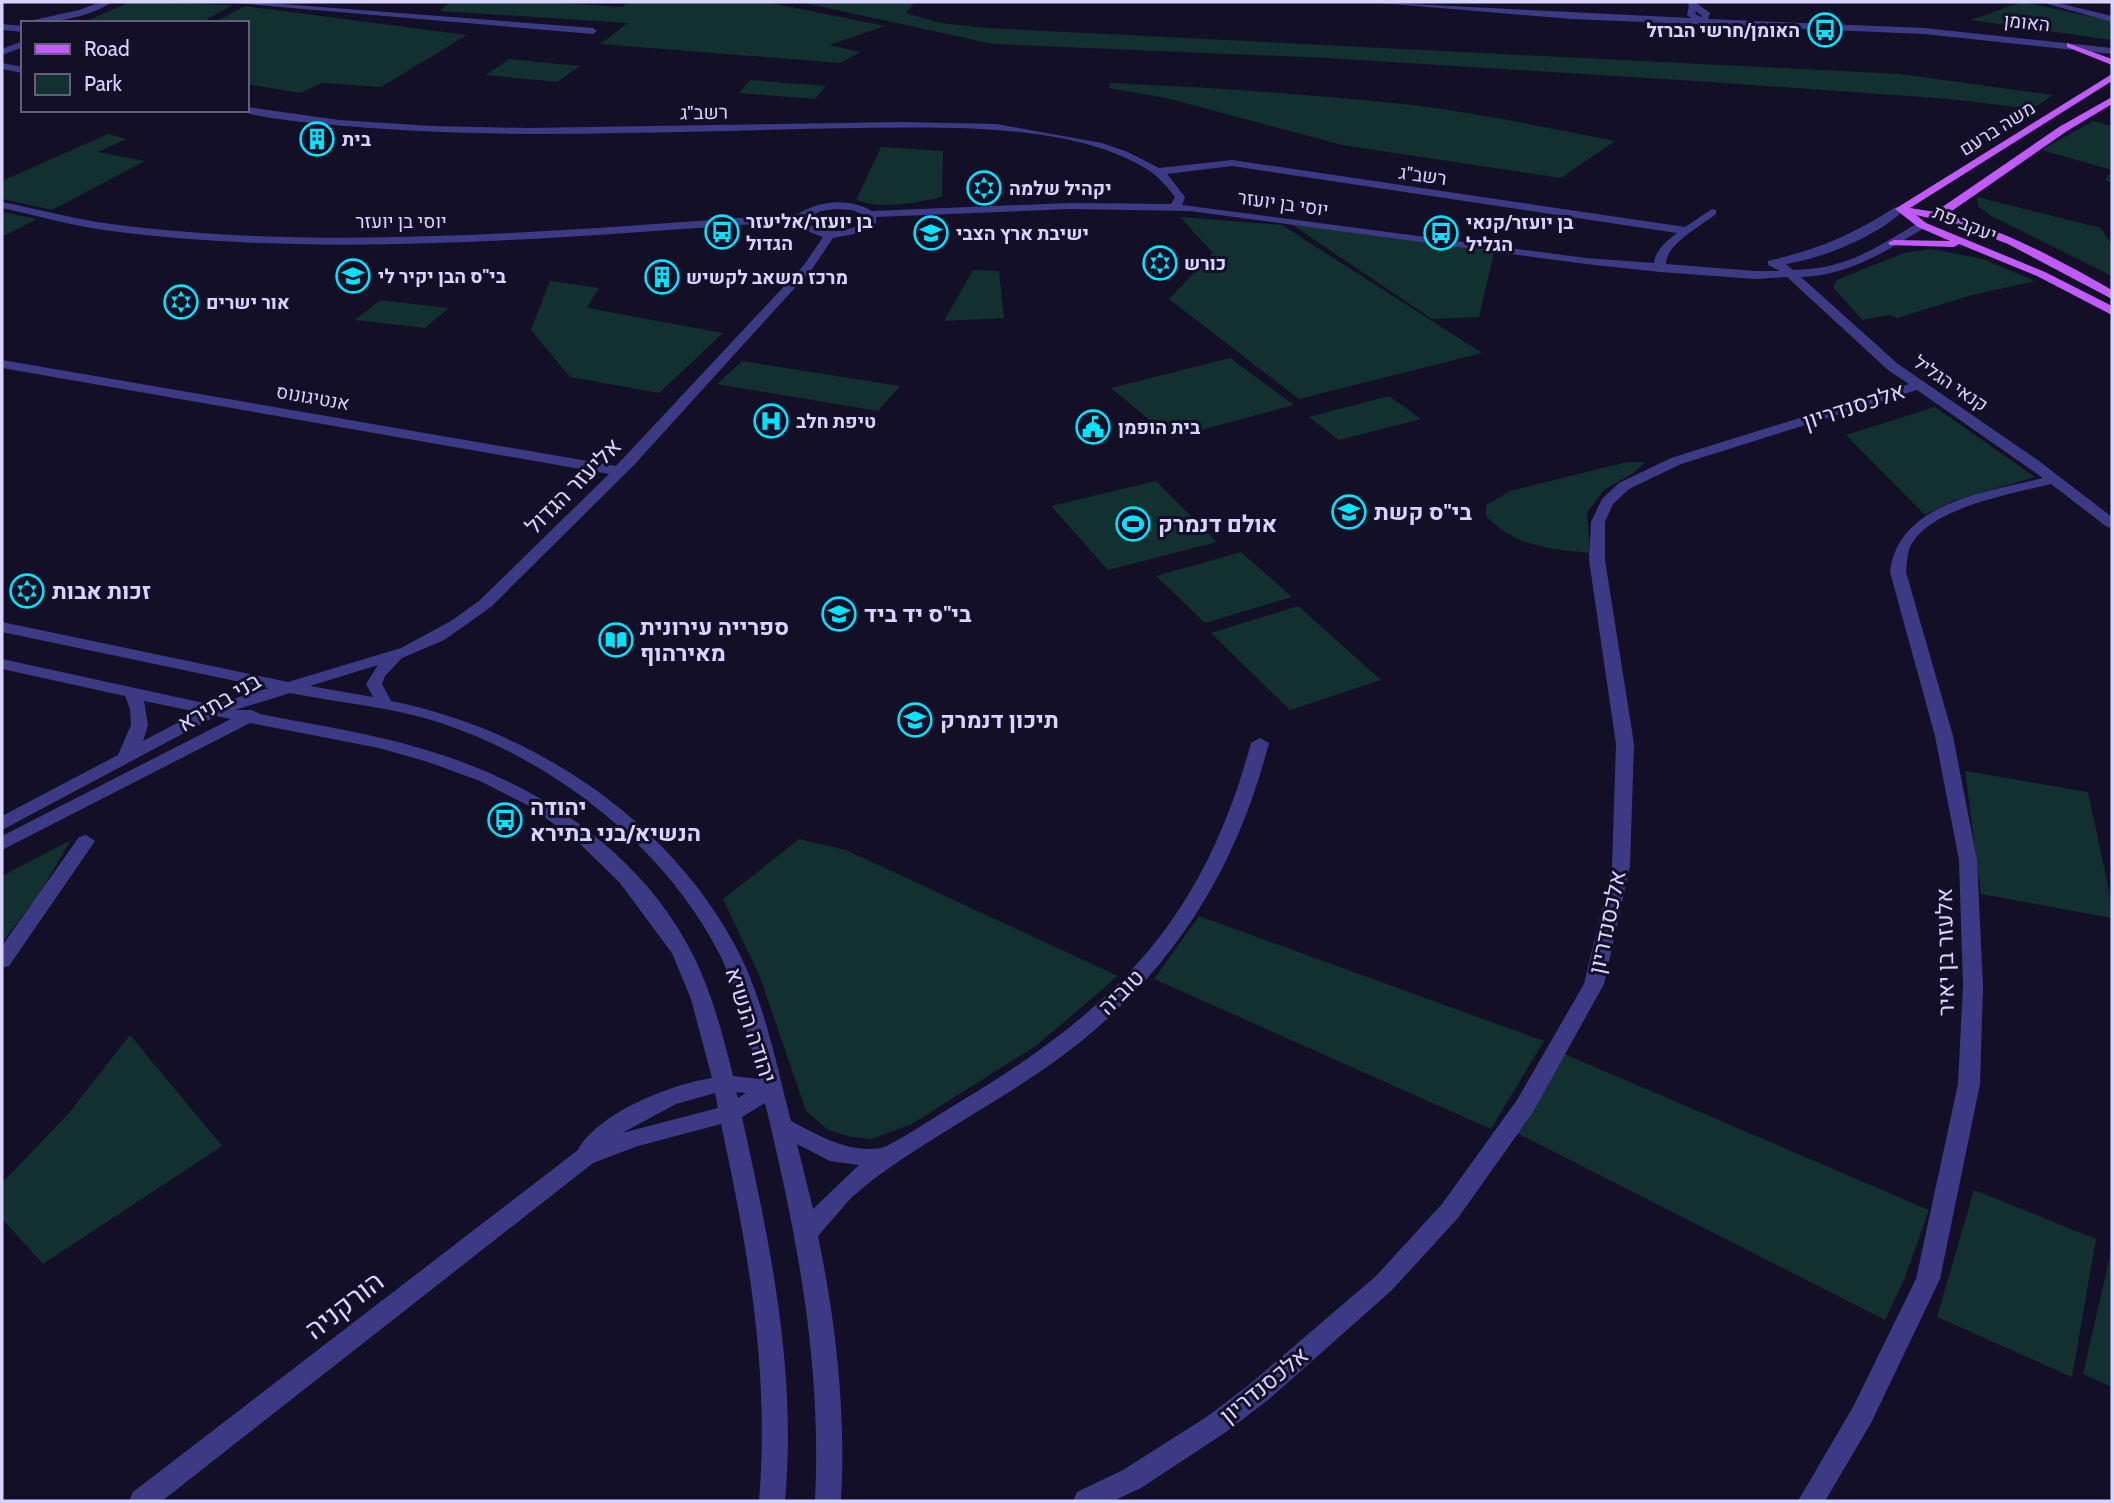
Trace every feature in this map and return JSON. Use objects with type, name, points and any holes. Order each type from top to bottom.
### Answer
[{"type":"main road","points":[[2070,45],[2112,62]]},
{"type":"main road","name":"משה ברעם","points":[[1900,209],[2112,77]]},
{"type":"main road","name":"משה ברעם","points":[[1922,225],[1961,201],[2063,129],[2112,100]]},
{"type":"main road","points":[[1961,201],[1973,219],[1993,233]]},
{"type":"main road","name":"יעקב פת","points":[[1900,209],[1940,214],[1993,233],[2050,260],[2112,295]]},
{"type":"main road","name":"יעקב פת","points":[[1900,209],[1922,225],[1987,250],[2112,311]]},
{"type":"main road","points":[[1894,243],[1942,242],[1987,250]]},
{"type":"street","points":[[34,21],[81,12],[108,2]]},
{"type":"street","points":[[227,2],[593,31]]},
{"type":"street","name":"האומן","points":[[1373,2],[2034,35],[2112,45]]},
{"type":"street","points":[[1446,2],[1692,16],[1705,20]]},
{"type":"street","points":[[2045,2],[2112,19]]},
{"type":"street","points":[[1691,3],[1705,20]]},
{"type":"street","points":[[1691,3],[1692,16]]},
{"type":"street","name":"האומן","points":[[1896,29],[2112,51]]},
{"type":"street","points":[[2,52],[21,45]]},
{"type":"street","points":[[2,66],[21,70]]},
{"type":"street","name":"רשב\"ג","points":[[248,110],[360,125],[474,131],[996,127],[1055,136],[1108,149],[1156,173],[1175,186],[1180,197],[1175,207]]},
{"type":"street","name":"רשב\"ג","points":[[1156,173],[1232,163],[1686,231]]},
{"type":"street","name":"יוסי בן יועזר","points":[[2,205],[127,229],[400,240],[511,237],[801,217],[816,209],[841,206],[859,208],[870,214],[1031,206],[1175,207],[1725,275],[1817,273],[1857,263],[1922,225]]},
{"type":"street","name":"יוסי בן יועזר","points":[[1688,270],[1777,262],[1834,248],[1900,209]]},
{"type":"street","points":[[1660,269],[1660,258],[1686,231],[1712,212]]},
{"type":"street","points":[[801,217],[803,226],[830,234],[864,228],[870,223],[870,214]]},
{"type":"street","name":"אליעזר הגדול","points":[[289,688],[433,641],[485,604],[699,387],[808,267],[830,234]]},
{"type":"street","name":"קנאי הגליל","points":[[1777,262],[1862,342],[1918,386],[2054,479],[2112,524]]},
{"type":"street","name":"אנטיגונוס","points":[[2,364],[618,471]]},
{"type":"street","name":"אלכסנדריון","points":[[1086,1501],[1132,1479],[1217,1424],[1259,1392],[1384,1283],[1450,1211],[1525,1106],[1594,984],[1620,866],[1623,717],[1597,560],[1598,522],[1608,502],[1624,486],[1676,461],[1918,386]]},
{"type":"street","name":"אלעזר בן יאיר","points":[[1811,1501],[1862,1415],[1928,1279],[1969,1084],[1973,986],[1968,860],[1944,736],[1898,572],[1900,557],[1906,541],[1938,516],[1961,506],[2054,479]]},
{"type":"street","name":"יהודה הנשיא","points":[[2,627],[289,688],[384,703],[449,719],[540,761],[603,804],[689,891],[720,937],[744,987],[807,1233],[831,1416],[828,1501]]},
{"type":"street","points":[[384,703],[374,684],[377,674],[407,651]]},
{"type":"street","name":"יהודה הנשיא","points":[[2,664],[445,760],[509,786],[567,822],[593,843],[652,907],[680,951],[703,999],[730,1113],[766,1289],[777,1422],[772,1501]]},
{"type":"street","name":"בני בתירא","points":[[2,824],[213,710],[289,688]]},
{"type":"street","name":"בני בתירא","points":[[2,844],[251,716],[289,688]]},
{"type":"street","points":[[122,761],[132,747],[142,721],[139,706],[130,691]]},
{"type":"street","name":"טוביה","points":[[807,1233],[837,1195],[884,1157],[1011,1081],[1073,1036],[1121,996],[1152,960],[1209,880],[1252,776],[1260,743]]},
{"type":"street","points":[[2,961],[86,841]]},
{"type":"street","name":"הורקניה","points":[[142,1501],[585,1157],[598,1140],[638,1112],[723,1084],[772,1088]]},
{"type":"street","name":"הורקניה","points":[[585,1157],[634,1138],[730,1113],[772,1088]]},
{"type":"street","points":[[781,1126],[838,1155],[884,1157]]},
{"type":"green space","points":[[130,2],[233,5],[204,21],[87,21]]},
{"type":"green space","points":[[450,2],[540,2],[623,7],[627,2],[766,2],[885,26],[829,45],[860,52],[840,63],[600,44],[628,23],[440,11]]},
{"type":"green space","points":[[800,2],[915,2],[906,13],[941,23],[987,28],[1900,74],[2053,95],[2032,109],[1950,99],[1711,82],[1327,58],[993,44]]},
{"type":"green space","points":[[2022,2],[2112,21],[2112,40],[1971,20]]},
{"type":"green space","points":[[245,6],[467,35],[381,87],[322,83],[300,93],[248,84],[248,21],[217,21]]},
{"type":"green space","points":[[509,59],[580,66],[557,82],[486,75]]},
{"type":"green space","points":[[750,80],[826,86],[815,99],[739,93]]},
{"type":"green space","points":[[1110,83],[1281,93],[1412,105],[1499,118],[1615,141],[1561,178],[1342,145],[1166,98],[1109,88]]},
{"type":"green space","points":[[2093,121],[2112,126],[2112,170],[2041,150]]},
{"type":"green space","points":[[108,134],[127,139],[98,152],[145,161],[52,210],[2,199],[2,181]]},
{"type":"green space","points":[[881,147],[943,151],[942,197],[888,205],[856,200]]},
{"type":"green space","points":[[2112,170],[2112,183],[2105,180]]},
{"type":"green space","points":[[1977,197],[2101,228],[2112,245],[2112,276],[1991,216],[1978,206]]},
{"type":"green space","points":[[2,212],[37,219],[2,237]]},
{"type":"green space","points":[[1180,217],[1282,225],[1482,353],[1299,399],[1169,299],[1213,253]]},
{"type":"green space","points":[[1291,224],[1495,249],[1479,317],[1432,319]]},
{"type":"green space","points":[[1931,249],[1983,259],[2035,281],[1972,295],[1897,318],[1891,315],[1862,320],[1833,287],[1837,280],[1904,253]]},
{"type":"green space","points":[[973,270],[999,271],[1004,318],[944,321]]},
{"type":"green space","points":[[550,281],[599,288],[587,308],[723,333],[659,393],[570,377],[531,330]]},
{"type":"green space","points":[[380,300],[449,308],[425,328],[355,320]]},
{"type":"green space","points":[[1230,358],[1294,405],[1171,438],[1111,388]]},
{"type":"green space","points":[[742,361],[900,386],[878,411],[717,384]]},
{"type":"green space","points":[[1389,396],[1421,419],[1339,440],[1309,417]]},
{"type":"green space","points":[[1935,407],[2035,477],[1953,501],[1925,515],[1846,435]]},
{"type":"green space","points":[[1627,462],[1645,462],[1635,472],[1604,490],[1587,513],[1590,553],[1534,545],[1509,534],[1486,516],[1486,505],[1510,491]]},
{"type":"green space","name":"אולם דנמרק","points":[[1156,481],[1217,542],[1108,570],[1051,506]]},
{"type":"green space","points":[[1241,552],[1292,597],[1205,623],[1156,576]]},
{"type":"green space","points":[[1298,606],[1381,680],[1290,710],[1211,633]]},
{"type":"green space","points":[[1965,771],[2088,792],[2112,904],[2112,918],[1981,894]]},
{"type":"green space","points":[[799,839],[846,850],[1118,976],[1037,1045],[912,1124],[872,1139],[851,1137],[828,1130],[806,1111],[760,977],[723,899]]},
{"type":"green space","points":[[71,840],[39,894],[2,943],[2,876]]},
{"type":"green space","points":[[1199,916],[1544,1041],[1491,1129],[1154,979]]},
{"type":"green space","points":[[130,1035],[222,1146],[43,1264],[2,1219],[2,1183],[69,1113]]},
{"type":"green space","points":[[1562,1053],[1929,1210],[1904,1280],[1885,1320],[1517,1133]]},
{"type":"green space","points":[[1974,1190],[2096,1239],[2072,1377],[1937,1317]]},
{"type":"green space","points":[[2112,1247],[2112,1387],[2083,1374]]},
{"type":"place","name":"האומן/חרשי הברזל","points":[[1825,30]]},
{"type":"place","name":"בית","points":[[317,139]]},
{"type":"place","name":"יקהיל שלמה","points":[[984,188]]},
{"type":"place","name":"בן יועזר/אליעזר הגדול","points":[[722,232]]},
{"type":"place","name":"ישיבת ארץ הצבי","points":[[931,233]]},
{"type":"place","name":"בן יועזר/קנאי הגליל","points":[[1441,233]]},
{"type":"place","name":"כורש","points":[[1160,263]]},
{"type":"place","name":"בי\"ס הבן יקיר לי","points":[[353,276]]},
{"type":"place","name":"מרכז משאב לקשיש","points":[[662,277]]},
{"type":"place","name":"אור ישרים","points":[[181,302]]},
{"type":"place","name":"טיפת חלב","points":[[771,421]]},
{"type":"place","name":"בית הופמן","points":[[1093,427]]},
{"type":"place","name":"בי\"ס קשת","points":[[1349,512]]},
{"type":"place","name":"אולם דנמרק","points":[[1133,524]]},
{"type":"place","name":"זכות אבות","points":[[27,591]]},
{"type":"place","name":"בי\"ס יד ביד","points":[[839,614]]},
{"type":"place","name":"ספרייה עירונית מאירהוף","points":[[616,640]]},
{"type":"place","name":"תיכון דנמרק","points":[[915,720]]},
{"type":"place","name":"יהודה הנשיא/בני בתירא","points":[[505,820]]}]
